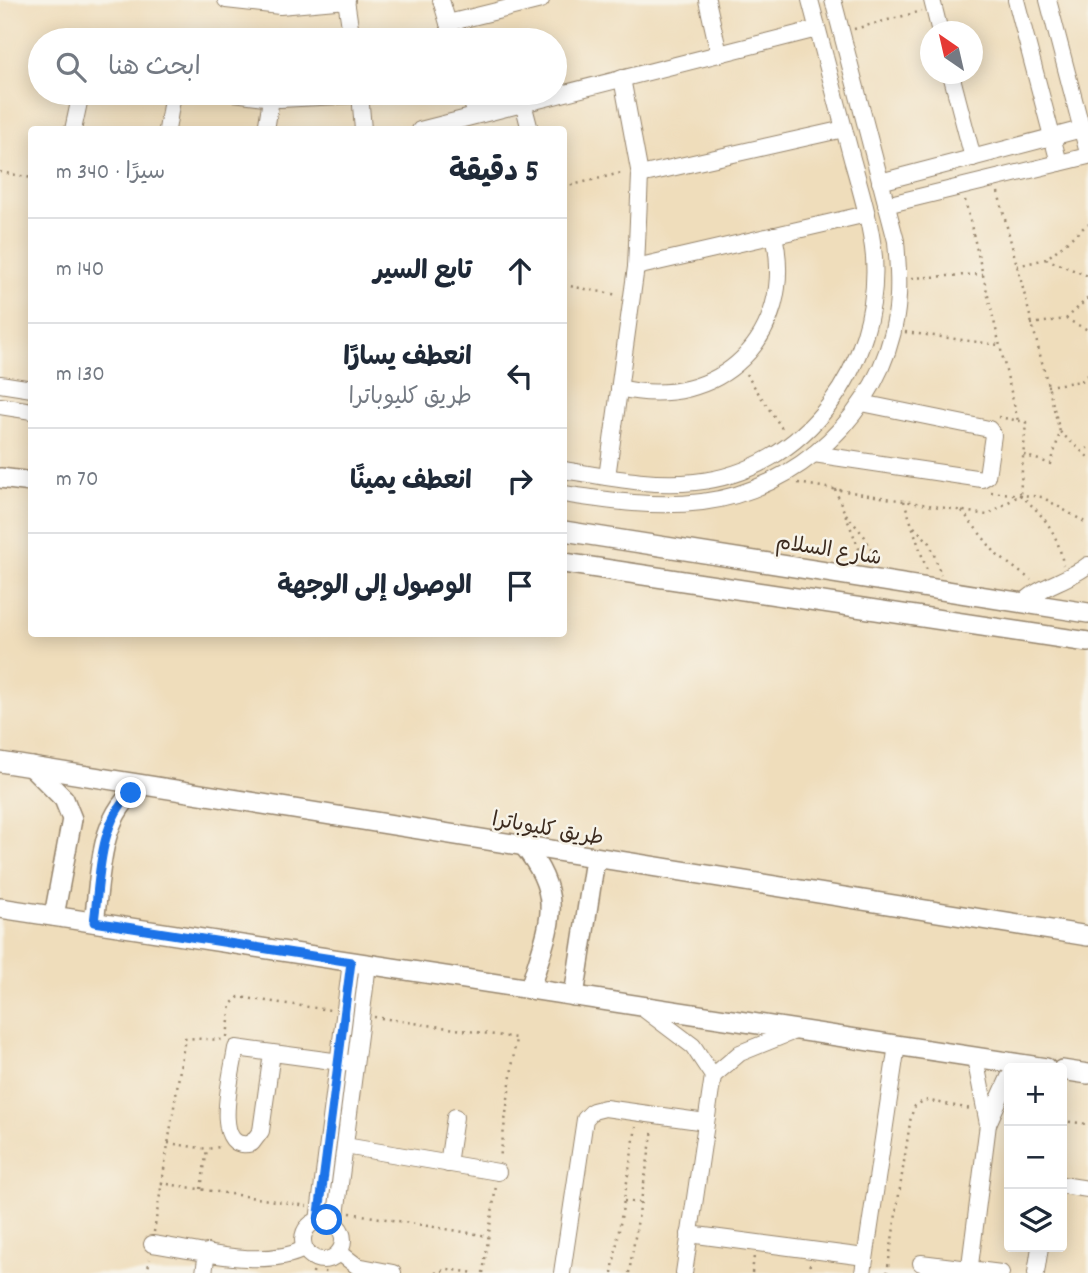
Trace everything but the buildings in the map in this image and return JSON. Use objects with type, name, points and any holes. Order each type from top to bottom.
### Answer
[{"type":"main road","points":[[0,478],[28,482]]},
{"type":"main road","name":"شارع السلام","points":[[567,531],[1088,613]]},
{"type":"main road","points":[[567,563],[1088,642]]},
{"type":"main road","name":"طريق كليوباترا","points":[[0,762],[140,787],[1088,936]]},
{"type":"main road","points":[[32,767],[64,799],[72,819],[54,916]]},
{"type":"main road","points":[[94,922],[108,828],[123,801],[140,787]]},
{"type":"main road","points":[[524,846],[547,878],[551,902],[530,989]]},
{"type":"main road","points":[[574,996],[595,859]]},
{"type":"main road","points":[[0,908],[897,1045],[975,1058],[1004,1067]]},
{"type":"main road","points":[[1067,1071],[1088,1074]]},
{"type":"street","points":[[226,0],[280,6],[346,0],[350,28]]},
{"type":"street","points":[[441,0],[449,28]]},
{"type":"street","points":[[448,23],[541,0]]},
{"type":"street","points":[[707,0],[719,54]]},
{"type":"street","points":[[567,470],[667,484],[698,482],[729,475],[759,463],[791,443],[832,403],[863,348],[875,286],[867,214],[810,0]]},
{"type":"street","points":[[567,494],[634,504],[670,505],[704,502],[738,494],[774,479],[814,454],[852,419],[862,403],[887,353],[897,316],[899,279],[896,242],[833,0]]},
{"type":"street","points":[[1016,0],[1059,163]]},
{"type":"street","points":[[886,205],[1088,155],[1048,0]]},
{"type":"street","points":[[933,4],[937,21]]},
{"type":"street","points":[[567,92],[817,29]]},
{"type":"street","points":[[607,477],[636,267],[639,172],[622,78]]},
{"type":"street","points":[[954,84],[973,158]]},
{"type":"street","points":[[74,126],[78,105]]},
{"type":"street","points":[[168,126],[171,105]]},
{"type":"street","points":[[267,126],[270,105]]},
{"type":"street","points":[[361,105],[363,126]]},
{"type":"street","points":[[473,105],[476,115]]},
{"type":"street","points":[[447,126],[515,105]]},
{"type":"street","points":[[524,105],[529,126]]},
{"type":"street","points":[[639,172],[844,129]]},
{"type":"street","points":[[880,182],[1082,129]]},
{"type":"street","points":[[636,267],[867,214]]},
{"type":"street","points":[[618,388],[647,393],[676,393],[712,381],[738,363],[756,344],[774,311],[780,273],[775,235]]},
{"type":"street","points":[[0,384],[28,388]]},
{"type":"street","points":[[814,454],[982,479],[987,476],[993,435],[989,429],[862,403]]},
{"type":"street","points":[[0,406],[28,410]]},
{"type":"street","points":[[1023,604],[1030,595],[1065,581],[1088,565]]},
{"type":"street","points":[[321,1261],[305,1232],[318,1214],[344,1012],[360,963]]},
{"type":"street","points":[[321,1261],[344,1237],[336,1217],[362,1015],[360,963]]},
{"type":"street","points":[[640,1006],[693,1046],[713,1076]]},
{"type":"street","points":[[684,1273],[713,1076],[740,1053],[797,1030]]},
{"type":"street","points":[[272,1053],[258,1139],[245,1145],[231,1140],[226,1126],[231,1044],[272,1053],[355,1064]]},
{"type":"street","points":[[689,1234],[864,1265],[897,1045]]},
{"type":"street","points":[[969,1271],[987,1118],[975,1058]]},
{"type":"street","points":[[987,1118],[1004,1088]]},
{"type":"street","points":[[562,1273],[585,1119],[593,1111],[605,1108],[706,1122]]},
{"type":"street","points":[[448,1164],[455,1117]]},
{"type":"street","points":[[345,1146],[498,1172]]},
{"type":"street","points":[[1067,1186],[1088,1189]]},
{"type":"street","points":[[318,1214],[336,1217]]},
{"type":"street","points":[[152,1244],[207,1252],[252,1266],[280,1258],[321,1261],[383,1272]]},
{"type":"street","points":[[204,1273],[207,1252]]},
{"type":"street","points":[[1036,1273],[1039,1252]]},
{"type":"street","points":[[921,1263],[1001,1273]]},
{"type":"path","points":[[841,32],[933,4]]},
{"type":"path","points":[[0,172],[28,177]]},
{"type":"path","points":[[567,186],[639,172]]},
{"type":"path","points":[[995,179],[1060,432],[1088,457]]},
{"type":"path","points":[[961,187],[1018,421]]},
{"type":"path","points":[[1017,266],[1046,259],[1088,224]]},
{"type":"path","points":[[1046,259],[1088,276]]},
{"type":"path","points":[[899,279],[982,274]]},
{"type":"path","points":[[567,286],[632,298]]},
{"type":"path","points":[[1066,319],[1088,298]]},
{"type":"path","points":[[1031,324],[1066,319],[1088,330]]},
{"type":"path","points":[[901,332],[1000,345]]},
{"type":"path","points":[[738,363],[791,443]]},
{"type":"path","points":[[1047,386],[1081,381],[1088,375]]},
{"type":"path","points":[[1081,381],[1088,385]]},
{"type":"path","points":[[1024,455],[1051,464],[1060,432]]},
{"type":"path","points":[[1081,452],[1088,448]]},
{"type":"path","points":[[774,479],[990,515],[1020,495],[1046,498],[1088,524]]},
{"type":"path","points":[[835,489],[878,580]]},
{"type":"path","points":[[1020,495],[1039,511],[1053,531],[1061,554],[1065,581]]},
{"type":"path","points":[[904,501],[940,589]]},
{"type":"path","points":[[962,511],[998,555],[1046,590]]},
{"type":"path","points":[[844,512],[865,537],[878,580]]},
{"type":"path","points":[[912,525],[930,543],[940,589]]},
{"type":"path","points":[[147,1273],[185,1038],[231,1044],[230,1004],[239,997],[344,1012]]},
{"type":"path","points":[[362,1015],[516,1038],[483,1273]]},
{"type":"path","points":[[887,1273],[911,1116],[915,1106],[925,1100],[987,1118]]},
{"type":"path","points":[[612,1273],[624,1201],[647,1114]]},
{"type":"path","points":[[629,1273],[640,1203],[647,1114]]},
{"type":"path","points":[[1067,1122],[1088,1124]]},
{"type":"path","points":[[168,1143],[215,1149],[231,1140]]},
{"type":"path","points":[[201,1189],[207,1149]]},
{"type":"path","points":[[161,1183],[318,1214]]},
{"type":"path","points":[[624,1201],[640,1203]]},
{"type":"path","points":[[336,1217],[488,1236]]},
{"type":"path","points":[[435,1273],[448,1269],[474,1273]]},
{"type":"route","points":[[131,793],[116,809],[108,828],[94,922],[351,962],[318,1221],[327,1220]]}]
